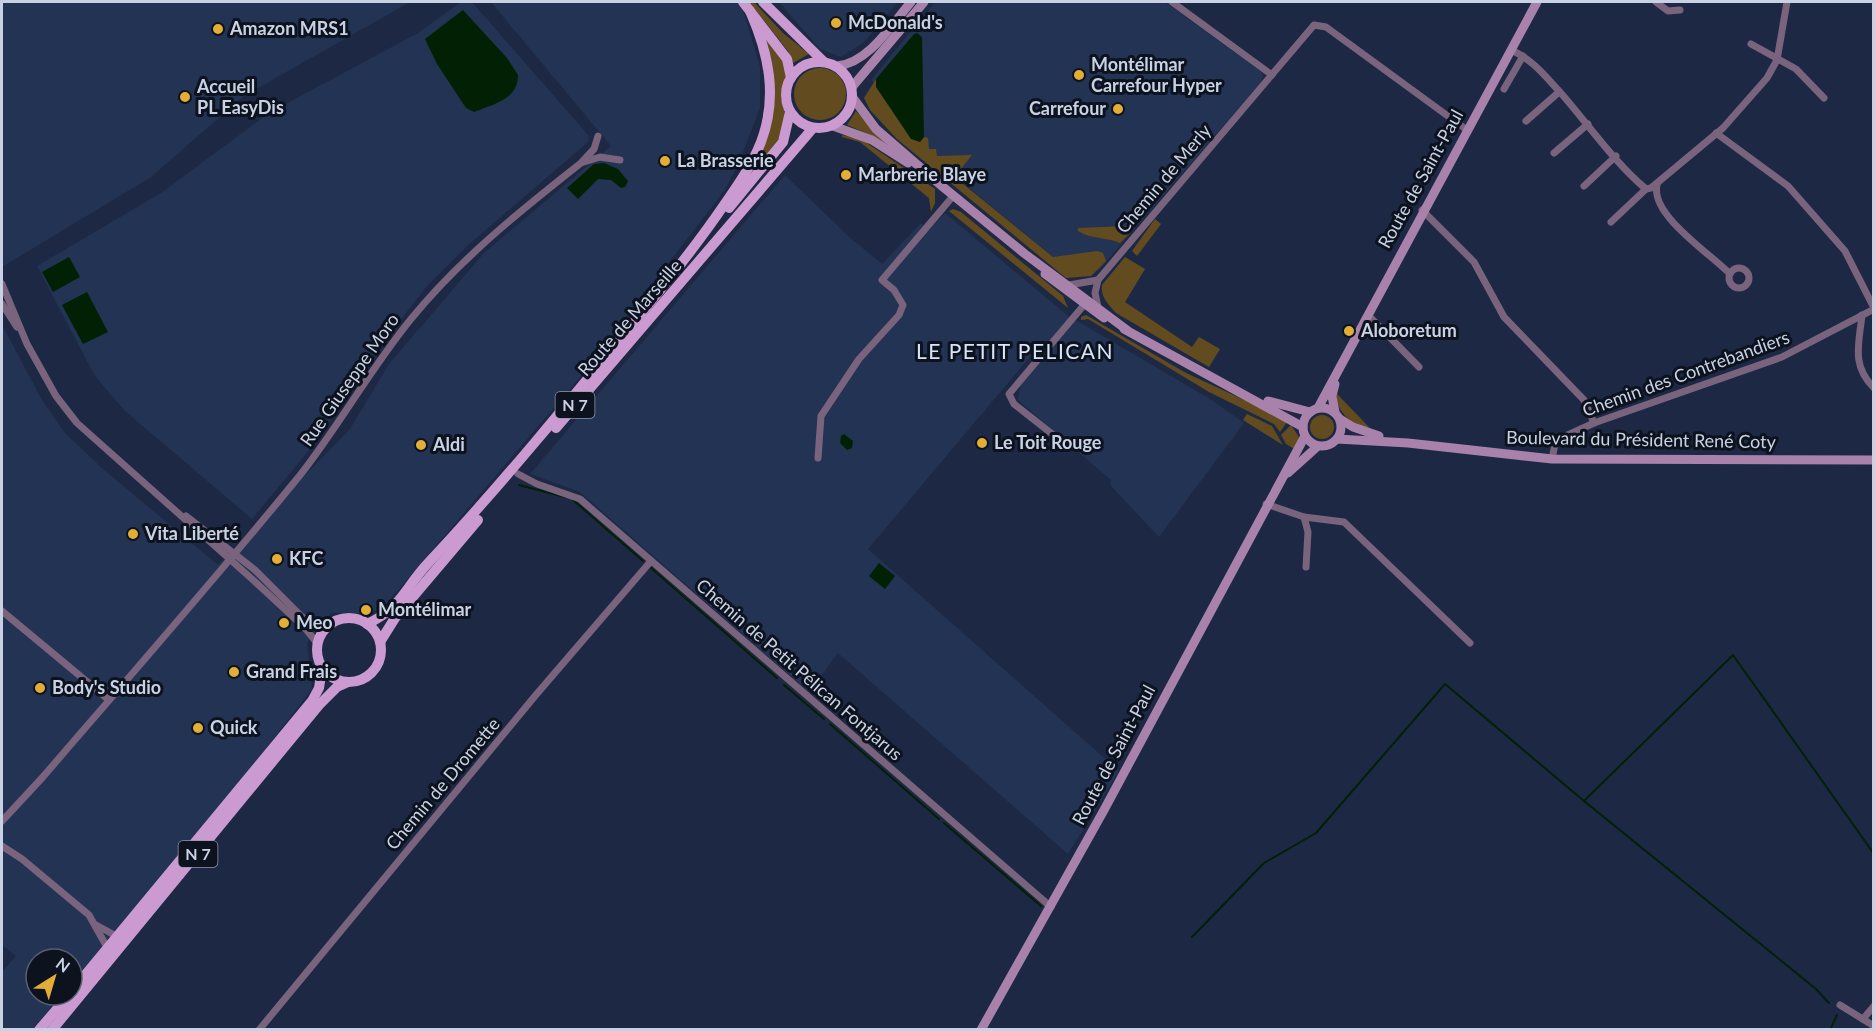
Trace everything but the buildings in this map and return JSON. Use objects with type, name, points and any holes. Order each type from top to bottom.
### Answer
[{"type":"main road","points":[[758,2],[780,24],[786,26]]},
{"type":"main road","points":[[763,2],[824,62]]},
{"type":"main road","points":[[790,78],[805,64],[824,62],[837,66],[848,65],[866,52],[911,2]]},
{"type":"main road","points":[[832,126],[846,115],[852,93],[924,2]]},
{"type":"main road","name":"Route de Saint-Paul","points":[[1314,410],[1338,373],[1422,210],[1537,2]]},
{"type":"main road","points":[[747,6],[788,59],[790,78],[786,96],[790,112],[798,121],[813,128],[832,126],[872,140],[954,195],[1025,254],[1127,330]]},
{"type":"main road","name":"N 7","points":[[699,242],[748,170],[768,120],[770,68],[761,35],[747,6]]},
{"type":"main road","points":[[837,66],[844,72],[852,93],[876,129],[943,187]]},
{"type":"main road","name":"N 7","points":[[699,242],[778,150],[789,124],[790,112]]},
{"type":"main road","name":"Route de Marseille","points":[[380,642],[395,618],[813,128]]},
{"type":"main road","name":"Route de Marseille","points":[[367,624],[387,615],[424,568],[513,469],[699,242]]},
{"type":"main road","points":[[1025,254],[1053,282],[1084,305],[1249,395],[1304,431],[1318,446],[1327,446],[1337,439],[1342,427],[1337,415],[1249,395]]},
{"type":"main road","name":"Route de Saint-Paul","points":[[1337,415],[1332,396],[1338,373]]},
{"type":"main road","points":[[1304,431],[1314,410]]},
{"type":"main road","name":"Boulevard du Président René Coty","points":[[1337,415],[1366,433],[1408,443]]},
{"type":"main road","name":"Route de Saint-Paul","points":[[981,1029],[1051,907],[1266,504],[1297,454],[1304,431]]},
{"type":"main road","name":"Boulevard du Président René Coty","points":[[1337,439],[1408,443],[1552,459],[1874,460]]},
{"type":"main road","name":"Route de Saint-Paul","points":[[1272,494],[1290,471],[1318,446]]},
{"type":"main road","points":[[344,618],[356,619],[367,624],[380,642],[379,662],[372,673],[361,681],[346,683],[329,676],[322,669],[317,657],[317,643],[326,627],[344,618]]},
{"type":"main road","name":"N 7","points":[[84,977],[312,701],[319,688],[322,669]]},
{"type":"main road","name":"N 7","points":[[52,1029],[319,705],[337,687],[346,683]]},
{"type":"main road","points":[[39,1029],[58,1007]]},
{"type":"street","points":[[1172,2],[1272,75]]},
{"type":"street","points":[[1656,2],[1668,11],[1680,10]]},
{"type":"street","points":[[1611,222],[1646,189],[1657,185],[1716,133],[1767,78],[1777,60],[1787,2]]},
{"type":"street","name":"Chemin de Merly","points":[[1098,280],[1314,25],[1326,27],[1467,130]]},
{"type":"street","points":[[1751,44],[1804,75],[1824,98]]},
{"type":"street","points":[[1511,50],[1523,56],[1559,92],[1633,178],[1646,189]]},
{"type":"street","points":[[1504,89],[1523,56]]},
{"type":"street","points":[[1526,121],[1559,92]]},
{"type":"street","points":[[1554,153],[1588,123]]},
{"type":"street","points":[[1716,133],[1788,186],[1845,251],[1874,309]]},
{"type":"street","name":"Rue Giuseppe Moro","points":[[2,821],[42,778],[232,556],[324,444],[352,406],[378,361],[427,300],[485,241],[581,163],[594,149],[598,136]]},
{"type":"street","points":[[1584,186],[1616,156]]},
{"type":"street","points":[[581,163],[600,158],[620,160]]},
{"type":"street","points":[[1657,185],[1656,198],[1677,227],[1730,274]]},
{"type":"street","points":[[818,458],[821,416],[859,359],[899,315],[903,305],[894,290],[882,280],[954,195]]},
{"type":"street","points":[[1422,210],[1474,262],[1503,317],[1545,356],[1584,400],[1593,423]]},
{"type":"street","points":[[1069,285],[1098,280],[1095,293],[1098,307]]},
{"type":"street","points":[[2,284],[21,331]]},
{"type":"street","points":[[2,294],[6,301],[12,304]]},
{"type":"street","points":[[2,304],[21,331],[56,396],[76,423],[232,556],[305,628],[317,643]]},
{"type":"street","points":[[1056,438],[1014,404],[1009,394],[1084,305]]},
{"type":"street","name":"Chemin des Contrebandiers","points":[[1552,459],[1555,444],[1561,438],[1593,423],[1782,357],[1874,309]]},
{"type":"street","points":[[1368,315],[1419,367]]},
{"type":"street","points":[[1862,315],[1857,362],[1862,375],[1874,388]]},
{"type":"street","name":"Chemin de Petit Pélican Fontjarus","points":[[518,474],[537,484],[580,499],[1051,907]]},
{"type":"street","points":[[1266,504],[1304,517],[1344,522],[1470,644]]},
{"type":"street","points":[[175,509],[201,536],[255,570],[302,617],[326,627]]},
{"type":"street","points":[[1304,517],[1308,532],[1306,567]]},
{"type":"street","name":"Chemin de Dromette","points":[[260,1029],[535,696],[651,561]]},
{"type":"street","points":[[2,611],[109,700]]},
{"type":"street","points":[[2,846],[89,915],[108,949]]},
{"type":"street","points":[[96,925],[118,937]]},
{"type":"street","points":[[1840,1005],[1874,1026]]},
{"type":"street","points":[[1863,1019],[1874,1006]]},
{"type":"shaded area","points":[[2,2],[410,2],[244,96],[151,177],[2,267]]},
{"type":"shaded area","points":[[461,2],[472,2],[589,136],[588,142],[467,246],[427,286],[370,359],[319,438],[252,519],[125,411],[95,376],[37,266],[161,193],[269,113],[418,33]]},
{"type":"shaded area","points":[[491,2],[738,2],[742,7],[760,67],[760,108],[740,160],[725,190],[576,382],[382,609],[363,613],[331,613],[307,643],[312,689],[228,797],[84,969],[84,947],[24,947],[24,1007],[52,1007],[32,1030],[2,1029],[2,972],[16,956],[2,945],[2,325],[42,400],[65,433],[103,469],[218,565],[350,429],[389,364],[484,253],[611,146]]},
{"type":"shaded area","points":[[749,2],[754,2],[783,33],[809,54],[793,63],[788,51]]},
{"type":"shaded area","points":[[779,2],[898,2],[864,42],[841,57],[820,49]]},
{"type":"shaded area","points":[[935,2],[1165,2],[1263,75],[1261,82],[1099,270],[1089,276],[1074,274],[918,146],[892,116],[898,112],[871,80]]},
{"type":"shaded area","points":[[463,10],[507,58],[518,75],[514,90],[509,96],[474,112],[466,108],[437,64],[425,39]]},
{"type":"shaded area","points":[[764,30],[778,48],[787,71],[781,97],[786,119],[785,131],[738,191],[752,172],[774,85],[773,66]]},
{"type":"shaded area","points":[[917,33],[922,37],[924,137],[920,142],[911,139],[876,87],[876,79]]},
{"type":"shaded area","points":[[815,68],[825,68],[839,75],[846,94],[839,113],[825,120],[815,120],[805,116],[798,109],[794,99],[794,89],[798,79],[805,72]]},
{"type":"shaded area","points":[[876,79],[876,87],[920,142],[924,137],[928,138],[929,149],[936,149],[937,156],[972,155],[957,174],[957,179],[1053,257],[1097,251],[1103,253],[1106,261],[1091,276],[1066,278],[897,139],[870,110],[864,98]]},
{"type":"shaded area","points":[[856,111],[890,148],[871,135],[847,125]]},
{"type":"shaded area","points":[[842,135],[861,139],[935,189],[935,203],[931,212],[929,198],[860,142],[842,137]]},
{"type":"shaded area","points":[[604,163],[618,169],[628,181],[625,187],[621,188],[611,180],[598,179],[578,199],[567,188],[594,164]]},
{"type":"shaded area","points":[[785,175],[847,235],[882,264],[921,223],[929,230],[945,213],[1067,315],[1210,399],[1244,423],[1159,537],[1111,486],[1111,480],[1018,400],[1020,387],[1045,339],[868,549],[1119,771],[1068,854],[838,653],[809,692],[580,492],[530,474]]},
{"type":"shaded area","points":[[953,209],[961,212],[1063,296],[1068,308],[949,211]]},
{"type":"shaded area","points":[[1155,219],[1161,224],[1137,256],[1132,251]]},
{"type":"shaded area","points":[[1127,226],[1133,230],[1120,243],[1078,231],[1078,228]]},
{"type":"shaded area","points":[[69,257],[80,277],[53,292],[42,272]]},
{"type":"shaded area","points":[[1125,257],[1145,269],[1125,302],[1192,347],[1199,337],[1220,349],[1209,367],[1116,313],[1108,304],[1102,293],[1102,285]]},
{"type":"shaded area","points":[[87,292],[108,332],[83,344],[62,305]]},
{"type":"shaded area","points":[[1086,315],[1186,373],[1277,415],[1287,422],[1280,432],[1274,424],[1209,392],[1088,319],[1081,320],[1081,317]]},
{"type":"shaded area","points":[[1337,394],[1369,427],[1366,429],[1345,416],[1337,401]]},
{"type":"shaded area","points":[[1247,414],[1272,426],[1283,445],[1243,420]]},
{"type":"shaded area","points":[[1322,415],[1331,418],[1334,427],[1331,436],[1322,439],[1313,436],[1310,427],[1313,418]]},
{"type":"shaded area","points":[[1291,425],[1299,437],[1296,450],[1286,444],[1281,435]]},
{"type":"shaded area","points":[[844,434],[853,441],[852,448],[847,450],[840,443],[841,436]]},
{"type":"shaded area","points":[[879,563],[895,576],[885,589],[869,576]]},
{"type":"waterway","points":[[519,485],[565,497]]},
{"type":"waterway","points":[[573,500],[643,561]]},
{"type":"waterway","points":[[651,568],[777,678]]},
{"type":"waterway","points":[[1192,937],[1264,863],[1316,833],[1445,684],[1584,801],[1733,655],[1874,854]]},
{"type":"waterway","points":[[784,685],[824,719]]},
{"type":"waterway","points":[[830,724],[939,819]]},
{"type":"waterway","points":[[1584,801],[1816,989],[1829,1003]]},
{"type":"waterway","points":[[944,823],[1041,906]]},
{"type":"waterway","points":[[1830,1030],[1837,1015]]},
{"type":"place","name":"McDonald's","points":[[836,23]]},
{"type":"place","name":"Amazon MRS1","points":[[218,29]]},
{"type":"place","name":"Montélimar Carrefour Hyper","points":[[1079,75]]},
{"type":"place","name":"Accueil PL EasyDis","points":[[185,97]]},
{"type":"place","name":"Carrefour","points":[[1118,109]]},
{"type":"place","name":"La Brasserie","points":[[665,161]]},
{"type":"place","name":"Marbrerie Blaye","points":[[846,175]]},
{"type":"place","name":"Aloboretum","points":[[1349,331]]},
{"type":"place","name":"Le Toit Rouge","points":[[982,443]]},
{"type":"place","name":"Aldi","points":[[421,445]]},
{"type":"place","name":"Vita Liberté","points":[[133,534]]},
{"type":"place","name":"KFC","points":[[277,559]]},
{"type":"place","name":"Montélimar","points":[[366,610]]},
{"type":"place","name":"Meo","points":[[284,623]]},
{"type":"place","name":"Grand Frais","points":[[234,672]]},
{"type":"place","name":"Body's Studio","points":[[40,688]]},
{"type":"place","name":"Quick","points":[[198,728]]},
{"type":"district","name":"LE PETIT PELICAN","points":[[1015,352]]}]
